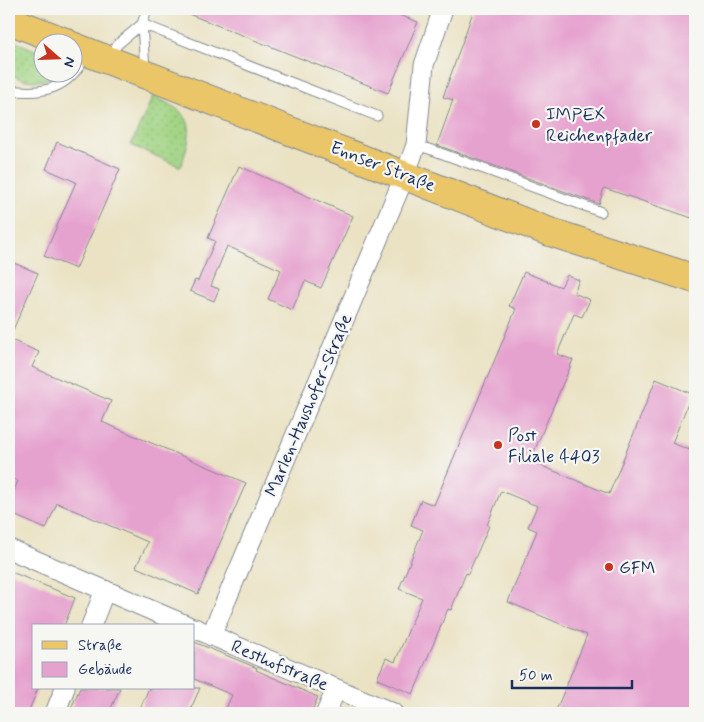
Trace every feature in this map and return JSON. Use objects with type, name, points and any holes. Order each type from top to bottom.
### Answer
[{"type":"main road","name":"Ennser Straße","points":[[9,20],[547,231],[695,279]]},
{"type":"street","name":"Marlen-Haushofer-Straße","points":[[202,632],[405,175],[416,145],[424,66],[437,11]]},
{"type":"street","points":[[9,549],[183,624]]},
{"type":"street","points":[[91,624],[105,590]]},
{"type":"street","name":"Resthofstraße","points":[[202,632],[393,713]]},
{"type":"street","points":[[326,713],[336,689]]},
{"type":"street","points":[[54,713],[64,690]]},
{"type":"lane","points":[[145,74],[142,24],[148,9]]},
{"type":"lane","points":[[9,90],[28,92],[55,86],[76,72],[83,50],[118,44],[142,24]]},
{"type":"lane","points":[[142,24],[377,116]]},
{"type":"lane","points":[[416,145],[601,212]]},
{"type":"green space","points":[[9,39],[32,49],[32,81],[9,73]]},
{"type":"green space","points":[[153,96],[177,109],[188,123],[188,141],[181,167],[131,145]]},
{"type":"building","points":[[176,9],[383,9],[418,22],[388,93]]},
{"type":"building","name":"IMPEX Reichenpfader","points":[[474,9],[695,9],[695,219],[604,188],[599,204],[437,145],[453,100],[443,97]]},
{"type":"building","points":[[57,142],[120,169],[76,269],[44,256],[76,182],[46,169]]},
{"type":"building","points":[[239,166],[353,216],[321,288],[305,281],[292,310],[268,299],[281,270],[227,246],[211,286],[219,289],[214,301],[190,291],[195,280],[198,281],[215,241],[208,238]]},
{"type":"building","points":[[9,261],[38,273],[9,339]]},
{"type":"building","name":"GFM","points":[[524,272],[561,287],[567,275],[579,280],[574,293],[590,300],[582,317],[574,314],[557,354],[573,360],[530,461],[609,494],[656,379],[692,394],[672,443],[695,452],[695,713],[555,713],[587,635],[508,602],[537,531],[528,527],[537,506],[501,491],[487,525],[489,526],[468,574],[466,573],[451,610],[448,609],[413,694],[377,679],[386,658],[395,662],[422,598],[399,589],[423,530],[411,525],[421,500],[434,505],[516,309],[509,306]]},
{"type":"building","points":[[9,339],[39,352],[32,367],[111,401],[102,422],[246,483],[198,594],[136,567],[148,542],[57,503],[46,529],[9,513],[9,502],[18,481],[9,477]]},
{"type":"building","points":[[9,571],[75,598],[65,624],[32,624],[32,690],[37,690],[28,713],[9,713]]},
{"type":"building","points":[[195,642],[257,668],[256,670],[318,697],[311,713],[224,713],[232,695],[195,679]]},
{"type":"building","points":[[195,688],[200,688],[189,713],[138,713],[148,690],[195,690]]},
{"type":"building","points":[[79,690],[119,690],[109,713],[69,713]]},
{"type":"place","name":"IMPEX Reichenpfader","points":[[536,124]]},
{"type":"place","name":"Post Filiale 4403","points":[[498,445]]},
{"type":"place","name":"GFM","points":[[609,567]]}]
